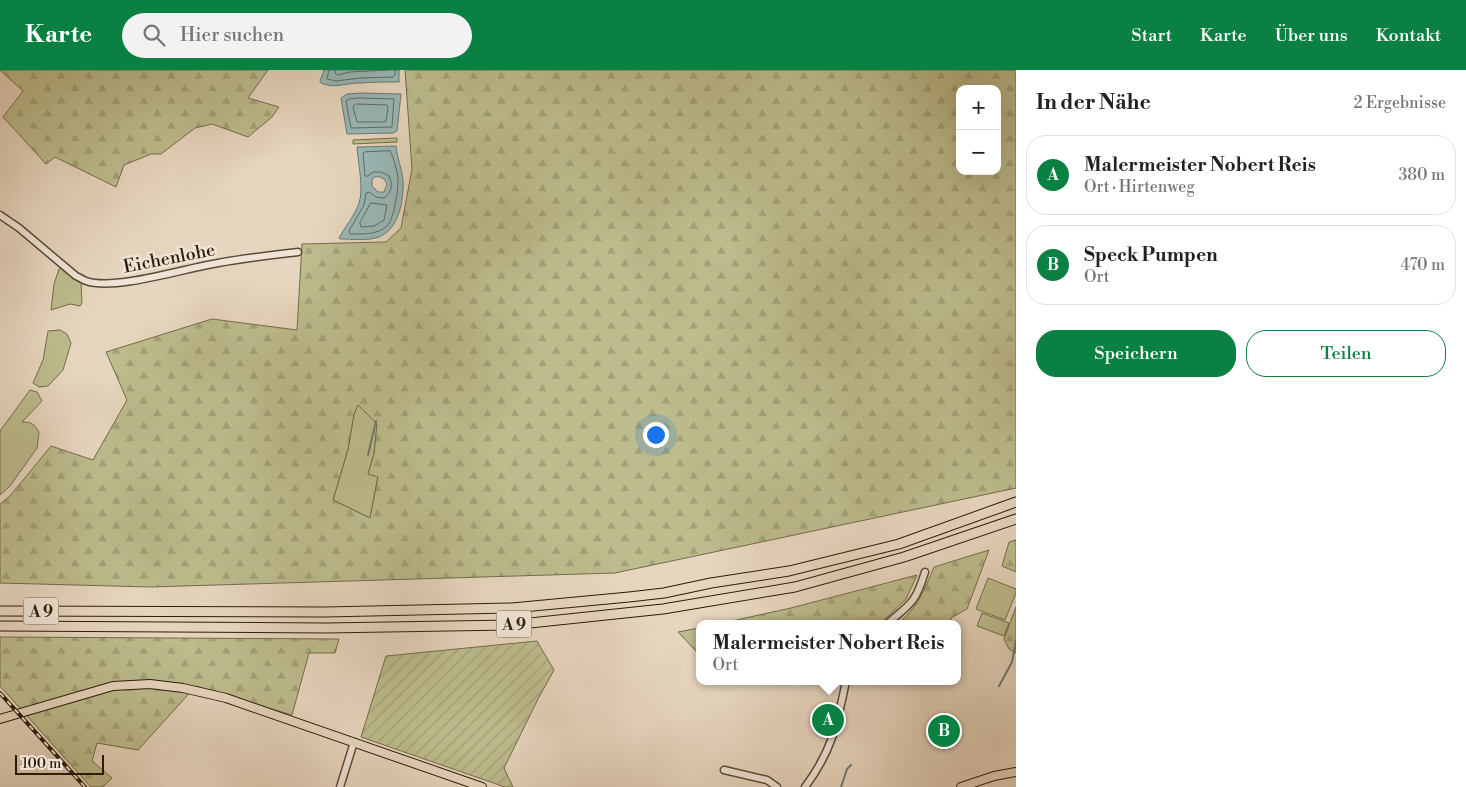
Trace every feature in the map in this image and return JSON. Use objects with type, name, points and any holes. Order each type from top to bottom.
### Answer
[{"type":"highway","name":"A 9","points":[[0,611],[324,612],[512,608],[629,597],[664,593],[711,583],[798,569],[899,544],[1016,502]]},
{"type":"highway","name":"A 9","points":[[0,626],[326,628],[511,625],[663,609],[795,587],[904,558],[1016,519]]},
{"type":"main road","points":[[0,719],[113,686],[150,684],[184,688],[226,698],[482,787]]},
{"type":"main road","points":[[961,787],[994,776],[1016,772]]},
{"type":"street","name":"Eichenlohe","points":[[0,215],[19,228],[76,276],[86,281],[110,284],[218,262],[298,252]]},
{"type":"street","points":[[892,620],[912,603],[925,572]]},
{"type":"street","points":[[805,787],[831,743],[839,719],[845,685]]},
{"type":"street","points":[[340,787],[354,742]]},
{"type":"street","points":[[724,770],[767,780],[777,787]]},
{"type":"green space","points":[[0,70],[268,70],[248,98],[279,107],[272,117],[248,137],[212,124],[195,128],[161,154],[151,154],[124,165],[116,187],[55,157],[46,164],[3,117],[23,91]]},
{"type":"green space","points":[[405,70],[1016,70],[1016,488],[615,573],[150,587],[0,583],[0,504],[10,496],[51,446],[93,460],[127,400],[106,352],[212,319],[297,330],[302,244],[386,242],[401,228],[412,169]],"holes":[[[358,405],[377,424],[374,454],[368,474],[378,477],[370,518],[333,500],[348,449],[354,414]]]},
{"type":"green space","points":[[397,138],[397,142],[353,144],[353,140]]},
{"type":"green space","points":[[61,268],[81,282],[82,303],[80,306],[70,304],[51,310],[54,284]]},
{"type":"green space","points":[[60,330],[67,334],[71,343],[63,370],[48,386],[39,387],[33,383],[43,360],[48,331]]},
{"type":"green space","points":[[30,390],[37,392],[42,401],[22,422],[32,424],[39,432],[37,448],[10,486],[0,495],[0,431]]},
{"type":"green space","points":[[358,405],[377,424],[374,454],[368,474],[378,476],[370,518],[333,500],[348,449],[354,414]]},
{"type":"green space","points":[[1016,540],[1016,572],[1002,566],[1009,542]]},
{"type":"green space","points":[[989,550],[967,609],[951,618],[951,620],[902,620],[915,605],[934,567]]},
{"type":"green space","points":[[917,575],[906,599],[884,620],[736,620],[791,608]]},
{"type":"green space","points":[[988,578],[1016,589],[1005,620],[976,609]]},
{"type":"green space","points":[[1016,607],[1016,653],[1009,649],[1004,639]]},
{"type":"green space","points":[[982,613],[1009,623],[1004,636],[977,626]]},
{"type":"green space","points":[[696,629],[696,651],[695,650],[678,632]]},
{"type":"green space","points":[[0,637],[339,639],[335,653],[309,653],[292,715],[196,686],[138,750],[97,743],[92,761],[112,778],[103,787],[91,787],[0,686]]},
{"type":"green space","points":[[537,641],[554,670],[504,768],[513,787],[505,787],[361,737],[386,656]]},
{"type":"water","points":[[324,70],[399,70],[399,82],[355,83],[331,86],[320,81]]},
{"type":"water","points":[[347,94],[401,94],[397,131],[393,133],[347,134],[341,98]]},
{"type":"water","points":[[396,146],[403,180],[401,205],[396,221],[386,233],[379,237],[340,239],[357,207],[360,197],[361,184],[357,147]],"holes":[[[376,177],[385,180],[387,184],[384,192],[378,192],[372,186],[372,180]]]},
{"type":"waterway","points":[[368,455],[376,421]]},
{"type":"waterway","points":[[999,686],[1012,662],[1016,641]]},
{"type":"waterway","points":[[841,787],[847,769],[851,765]]},
{"type":"railway","points":[[0,693],[85,787]]},
{"type":"place","name":"Malermeister Nobert Reis","points":[[828,720]]},
{"type":"place","name":"Speck Pumpen","points":[[944,731]]}]
